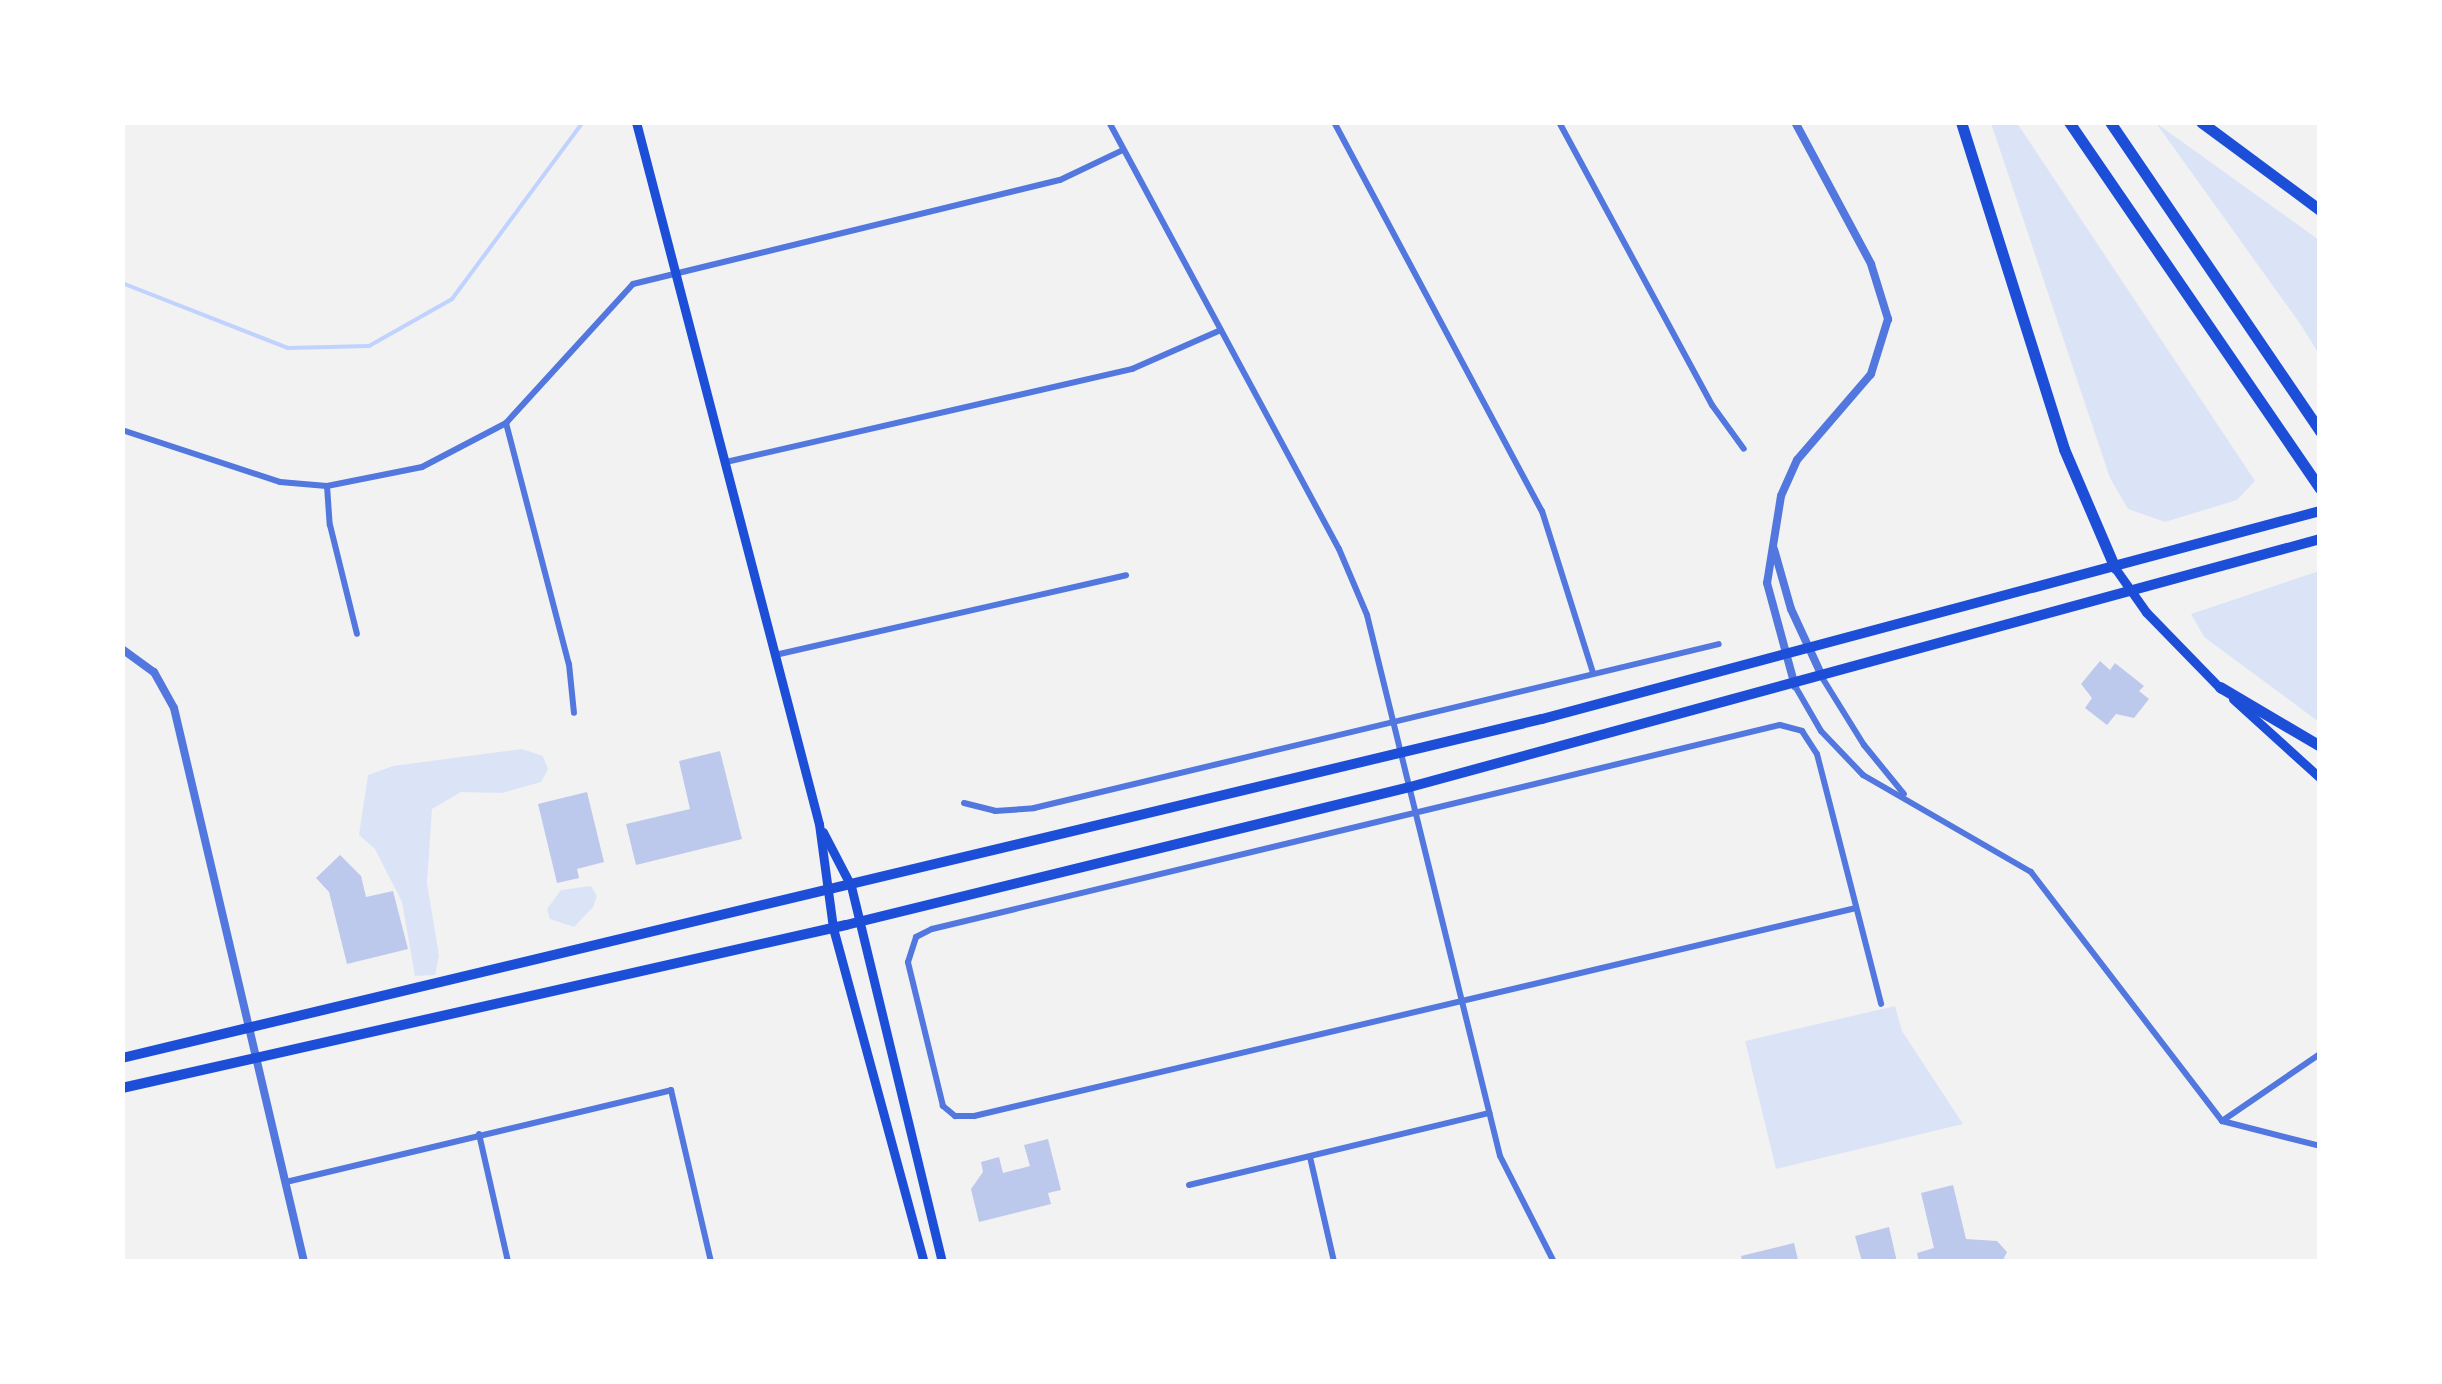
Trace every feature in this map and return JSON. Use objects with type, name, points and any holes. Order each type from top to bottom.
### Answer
[{"type":"highway","points":[[1962,122],[2064,450],[2115,568]]},
{"type":"highway","points":[[2069,122],[2320,488]]},
{"type":"highway","points":[[2110,122],[2320,431]]},
{"type":"highway","points":[[2201,122],[2320,210]]},
{"type":"highway","points":[[2220,687],[2320,746]]},
{"type":"main road","points":[[636,122],[820,824],[825,892],[833,928],[924,1262]]},
{"type":"main road","points":[[122,1058],[1402,754],[1785,658],[2320,511]]},
{"type":"main road","points":[[122,1088],[833,928],[1410,786],[1823,679],[2320,539]]},
{"type":"main road","points":[[2115,568],[2132,593],[2220,687],[2320,778]]},
{"type":"main road","points":[[820,824],[850,886],[860,921],[942,1262]]},
{"type":"street","points":[[1108,122],[1356,585],[1394,719],[1489,1113],[1506,1170],[1554,1262]]},
{"type":"street","points":[[1334,122],[1542,511],[1592,673]]},
{"type":"street","points":[[1559,122],[1712,405],[1744,449]]},
{"type":"street","points":[[1795,122],[1871,264],[1888,318],[1871,374],[1812,441],[1783,490],[1767,583],[1795,686],[1842,756],[2031,872],[2222,1121],[2320,1146]]},
{"type":"street","points":[[122,430],[248,476],[328,486],[422,467],[506,423],[623,290],[676,269],[1060,180],[1123,150]]},
{"type":"street","points":[[726,462],[1132,369],[1221,330]]},
{"type":"street","points":[[506,423],[569,664],[574,713]]},
{"type":"street","points":[[328,486],[330,525],[356,634]]},
{"type":"street","points":[[1773,544],[1791,609],[1823,679],[1864,746],[1908,798]]},
{"type":"street","points":[[775,655],[1126,574]]},
{"type":"street","points":[[964,803],[995,812],[1034,808],[1719,644]]},
{"type":"street","points":[[122,649],[154,672],[170,694],[304,1262]]},
{"type":"street","points":[[1856,908],[999,1114],[963,1117],[943,1106],[908,962],[916,937],[932,929],[1780,725],[1802,731],[1817,754],[1881,1004]]},
{"type":"street","points":[[2222,1121],[2320,1054]]},
{"type":"street","points":[[286,1182],[671,1090],[711,1262]]},
{"type":"street","points":[[1190,1185],[1489,1113]]},
{"type":"street","points":[[479,1134],[508,1262]]},
{"type":"street","points":[[1310,1157],[1334,1262]]},
{"type":"shaded area","points":[[1991,123],[2017,123],[2255,481],[2237,500],[2165,522],[2128,509],[2110,478]]},
{"type":"shaded area","points":[[2156,123],[2319,240],[2319,354],[2301,325]]},
{"type":"shaded area","points":[[2320,571],[2319,722],[2204,637],[2191,614]]},
{"type":"shaded area","points":[[522,749],[543,756],[548,769],[541,782],[502,793],[461,792],[432,809],[427,883],[439,956],[435,975],[415,976],[402,902],[375,849],[359,835],[368,775],[393,766]]},
{"type":"shaded area","points":[[591,886],[597,896],[593,907],[574,927],[550,919],[547,909],[561,890]]},
{"type":"shaded area","points":[[1895,1006],[1902,1031],[1963,1124],[1776,1169],[1745,1041]]},
{"type":"building","points":[[2100,661],[2110,670],[2115,663],[2144,686],[2139,691],[2149,699],[2134,718],[2116,714],[2107,725],[2085,708],[2092,698],[2081,684]]},
{"type":"building","points":[[720,751],[742,839],[636,865],[626,824],[690,809],[679,761]]},
{"type":"building","points":[[587,792],[604,862],[577,869],[579,878],[557,883],[538,804]]},
{"type":"building","points":[[340,855],[361,876],[366,897],[393,891],[408,949],[347,964],[329,892],[316,878]]},
{"type":"building","points":[[1048,1139],[1061,1190],[1048,1193],[1051,1204],[979,1222],[971,1189],[983,1172],[981,1162],[999,1157],[1003,1173],[1030,1166],[1024,1145]]},
{"type":"building","points":[[1953,1185],[1966,1239],[1997,1241],[2007,1252],[2002,1262],[1919,1262],[1917,1253],[1934,1248],[1921,1193]]},
{"type":"building","points":[[1889,1227],[1897,1262],[1862,1262],[1855,1236]]},
{"type":"building","points":[[1794,1243],[1798,1260],[1742,1262],[1741,1256]]},
{"type":"waterway","points":[[122,283],[288,348],[369,346],[452,299],[583,122]]}]
